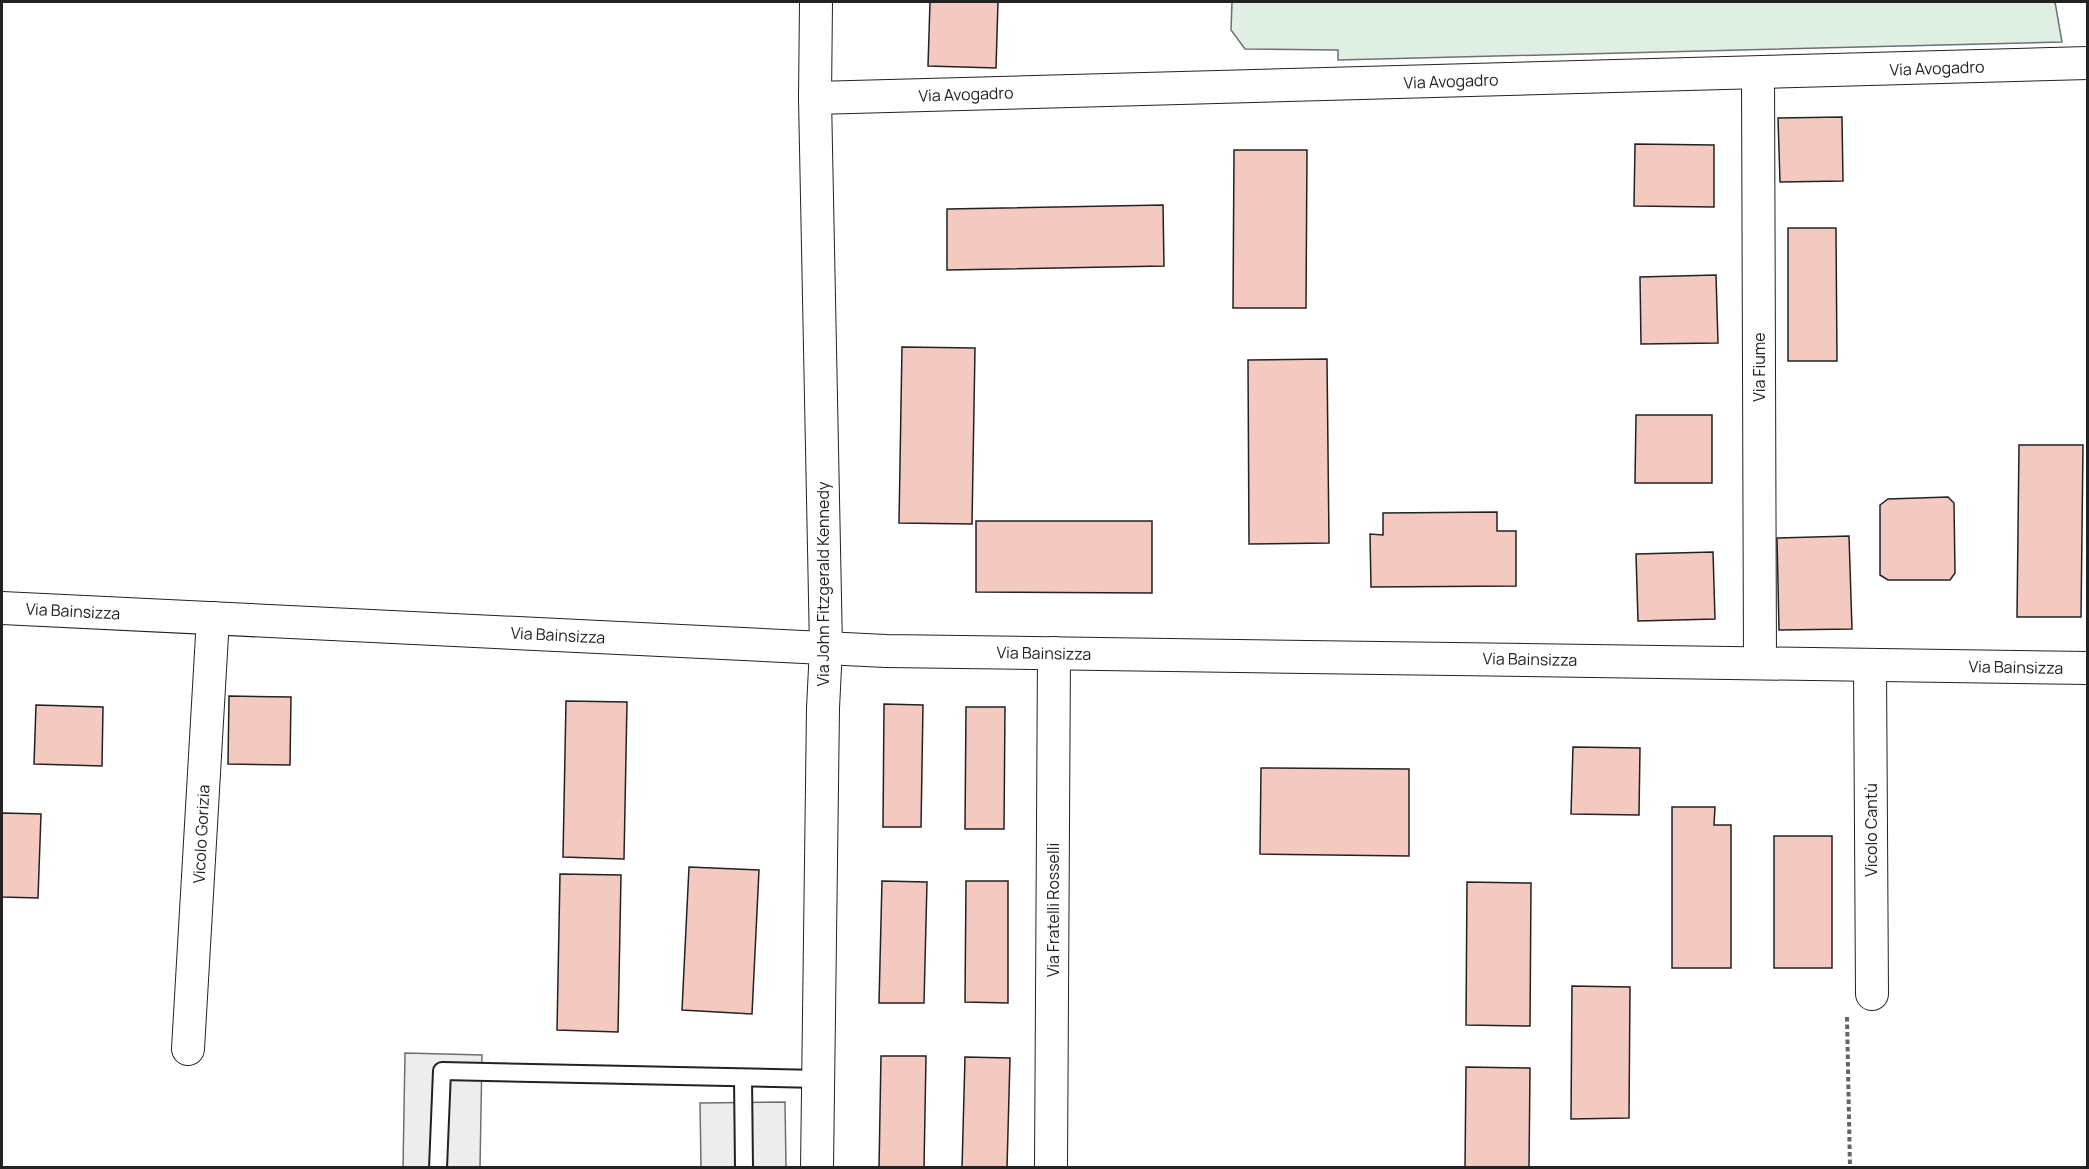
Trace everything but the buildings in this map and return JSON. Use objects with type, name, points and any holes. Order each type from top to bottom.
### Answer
[{"type":"street","name":"Via John Fitzgerald Kennedy","points":[[816,2],[815,98],[826,648],[823,708],[818,1167]]},
{"type":"street","name":"Via Avogadro","points":[[815,98],[2088,63]]},
{"type":"street","name":"Via Fiume","points":[[1758,73],[1760,662]]},
{"type":"street","name":"Via Bainsizza","points":[[2,608],[886,651],[2088,668]]},
{"type":"street","name":"Vicolo Gorizia","points":[[188,1049],[213,618]]},
{"type":"street","name":"Via Fratelli Rosselli","points":[[1051,1167],[1054,653]]},
{"type":"street","name":"Vicolo Cantù","points":[[1870,666],[1872,991]]},
{"type":"lane","points":[[438,1167],[442,1071],[819,1079]]},
{"type":"lane","points":[[743,1078],[744,1167]]},
{"type":"path","points":[[1850,1167],[1847,999],[1864,999],[1864,988],[1872,991]]},
{"type":"green space","points":[[1232,2],[2055,2],[2062,42],[1338,60],[1338,50],[1245,49],[1231,30]]},
{"type":"shaded area","points":[[405,1053],[482,1055],[480,1167],[403,1168]]},
{"type":"shaded area","points":[[785,1102],[786,1167],[701,1167],[700,1103]]}]
